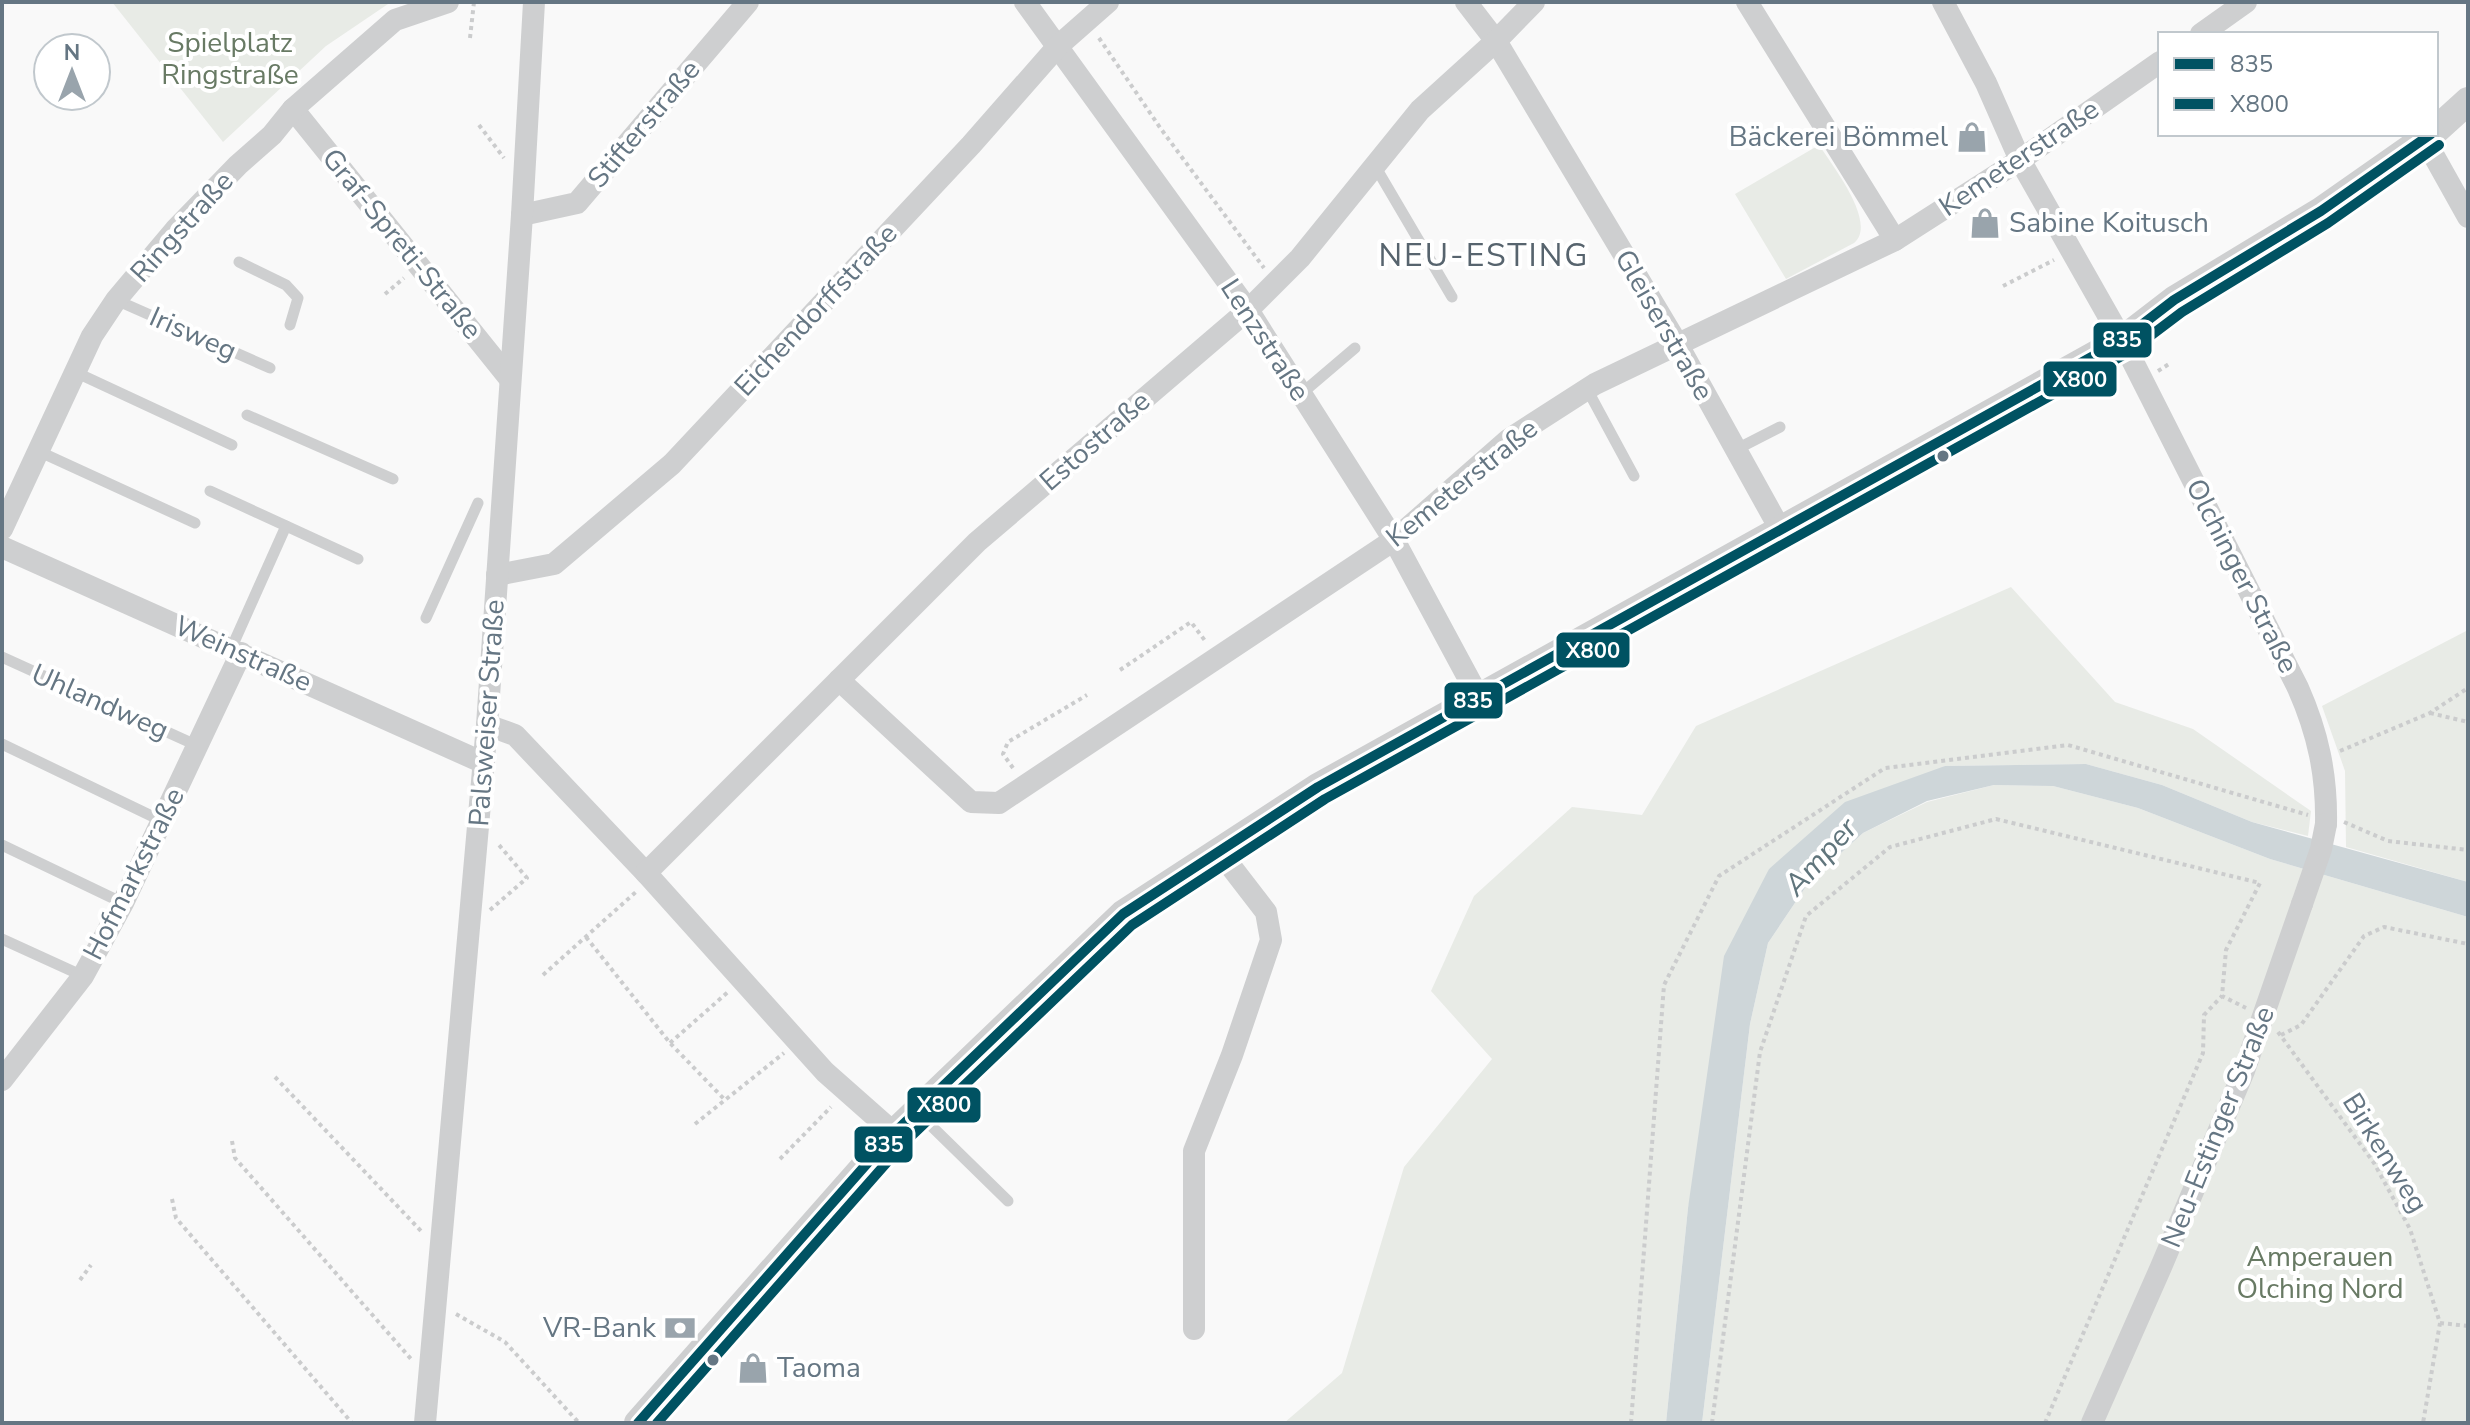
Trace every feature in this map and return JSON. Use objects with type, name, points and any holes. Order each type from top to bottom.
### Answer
[{"type":"street","name":"Ringstraße","points":[[2,529],[92,336],[116,300],[175,230],[272,135],[293,109],[395,20],[448,2]]},
{"type":"street","name":"Stifterstraße","points":[[522,215],[577,203],[748,2]]},
{"type":"street","name":"Lenzstraße","points":[[1025,2],[1248,310],[1394,540],[1478,696]]},
{"type":"street","name":"Eichendorffstraße","points":[[497,575],[554,564],[672,464],[971,145],[1058,46],[1108,2]]},
{"type":"street","name":"Gleiserstraße","points":[[1466,2],[1496,41],[1678,345],[1780,529]]},
{"type":"street","name":"Estostraße","points":[[648,876],[977,542],[1248,310],[1300,258],[1420,110],[1534,2]]},
{"type":"street","points":[[1747,2],[1895,240]]},
{"type":"street","name":"Olchinger Straße","points":[[1943,2],[1986,83],[2020,160],[2122,340],[2298,688],[2315,728],[2323,758],[2316,819]]},
{"type":"street","points":[[2203,32],[2223,9],[2246,2]]},
{"type":"street","name":"Palsweiser Straße","points":[[425,1423],[487,725],[525,173],[529,3]]},
{"type":"street","name":"Kemeterstraße","points":[[839,680],[971,802],[999,803],[1394,540],[1508,440],[1587,389],[1895,240],[2020,160],[2158,63]]},
{"type":"street","points":[[2438,128],[2468,101]]},
{"type":"street","name":"Graf-Spreti-Straße","points":[[293,109],[510,379]]},
{"type":"street","points":[[638,1423],[894,1133],[1123,914],[1318,787],[2122,340],[2174,300],[2321,211],[2428,136]]},
{"type":"street","points":[[2432,136],[2468,217]]},
{"type":"street","name":"Weinstraße","points":[[2,547],[484,763]]},
{"type":"street","name":"Hofmarkstraße","points":[[2,1080],[83,976],[123,903],[198,746],[236,651]]},
{"type":"street","points":[[487,725],[515,735],[798,1041],[846,1091],[894,1133]]},
{"type":"street","name":"Neu-Estinger Straße","points":[[2092,1423],[2244,1071],[2321,849],[2316,819]]},
{"type":"street","points":[[1194,1329],[1194,1151],[1232,1055],[1271,940],[1266,912],[1219,851]]},
{"type":"lane","points":[[1374,166],[1452,297]]},
{"type":"lane","points":[[239,262],[286,285],[298,298],[290,325]]},
{"type":"lane","name":"Irisweg","points":[[116,300],[270,368]]},
{"type":"lane","points":[[1301,394],[1355,348]]},
{"type":"lane","points":[[75,372],[232,445]]},
{"type":"lane","points":[[1587,389],[1634,476]]},
{"type":"lane","points":[[247,415],[393,479]]},
{"type":"lane","points":[[1735,450],[1780,427]]},
{"type":"lane","points":[[38,451],[195,523]]},
{"type":"lane","points":[[210,491],[358,559]]},
{"type":"lane","points":[[426,618],[478,503]]},
{"type":"lane","points":[[236,651],[286,526]]},
{"type":"lane","name":"Uhlandweg","points":[[2,657],[198,746]]},
{"type":"lane","points":[[2,744],[162,821]]},
{"type":"lane","points":[[2,845],[123,903]]},
{"type":"lane","points":[[2,939],[83,976]]},
{"type":"lane","points":[[916,1112],[1008,1201]]},
{"type":"path","points":[[470,38],[474,2]]},
{"type":"path","points":[[1086,20],[1161,129],[1275,283]]},
{"type":"path","points":[[479,125],[510,166],[525,173]]},
{"type":"path","points":[[2003,286],[2071,251]]},
{"type":"path","points":[[1120,670],[1191,622],[1218,657]]},
{"type":"path","points":[[2323,758],[2430,713],[2468,688]]},
{"type":"path","points":[[1025,786],[1003,754],[1008,742],[1087,695]]},
{"type":"path","points":[[2430,713],[2468,722]]},
{"type":"path","points":[[1631,1423],[1664,985],[1719,876],[1885,768],[2068,745],[2316,819]]},
{"type":"path","points":[[1712,1423],[1760,1052],[1806,916],[1890,847],[1996,819],[2260,883],[2226,950],[2222,996],[2204,1015],[2203,1053],[2045,1423]]},
{"type":"path","points":[[469,928],[527,878],[479,822]]},
{"type":"path","points":[[2352,823],[2388,841],[2468,850]]},
{"type":"path","points":[[543,975],[648,876]]},
{"type":"path","points":[[2281,1035],[2301,1025],[2364,936],[2384,927],[2468,944]]},
{"type":"path","points":[[586,937],[670,1043],[725,1100]]},
{"type":"path","points":[[670,1043],[742,980]]},
{"type":"path","points":[[2222,996],[2264,1016]]},
{"type":"path","name":"Birkenweg","points":[[2264,1016],[2374,1163],[2410,1229],[2440,1323],[2423,1423]]},
{"type":"path","points":[[695,1124],[798,1041]]},
{"type":"path","points":[[275,1077],[441,1253]]},
{"type":"path","points":[[780,1159],[846,1091]]},
{"type":"path","points":[[232,1141],[235,1158],[429,1378]]},
{"type":"path","points":[[172,1199],[176,1218],[352,1423]]},
{"type":"path","points":[[80,1280],[91,1265]]},
{"type":"path","points":[[437,1303],[505,1342],[579,1423]]},
{"type":"path","points":[[2440,1323],[2468,1326]]},
{"type":"green space","name":"Spielplatz Ringstraße","points":[[112,2],[391,2],[326,46],[223,142]]},
{"type":"green space","points":[[1819,145],[1857,208],[1860,234],[1854,243],[1786,279],[1735,194]]},
{"type":"green space","points":[[2011,587],[2115,702],[2193,729],[2311,811],[2308,836],[2252,822],[2162,785],[2086,764],[1945,766],[1769,869],[1688,1208],[1666,1423],[1284,1423],[1342,1373],[1404,1167],[1492,1059],[1431,991],[1474,896],[1572,807],[1642,815],[1696,726]]},
{"type":"green space","points":[[2468,630],[2468,882],[2346,847],[2345,771],[2322,706]]},
{"type":"green space","name":"Amperauen Olching Nord","points":[[1994,785],[2053,786],[2138,808],[2270,859],[2468,917],[2468,1423],[1702,1423],[1750,1024],[1768,943],[1809,882],[1863,833],[1927,802]]},
{"type":"water","name":"Amper","points":[[2086,764],[2162,785],[2252,822],[2468,882],[2468,917],[2270,859],[2138,808],[2053,786],[1994,785],[1927,801],[1863,833],[1809,882],[1768,943],[1750,1024],[1702,1423],[1666,1423],[1688,1208],[1724,956],[1769,869],[1845,802],[1945,766]]},
{"type":"transit line","name":"835","points":[[638,1423],[894,1133],[1123,914],[1318,787],[2122,340],[2174,300],[2321,211],[2428,136]]},
{"type":"transit line","name":"X800","points":[[657,1423],[904,1143],[1132,925],[1325,799],[2129,352],[2182,312],[2328,223],[2439,145]]},
{"type":"place","name":"Bäckerei Bömmel","points":[[1972,137]]},
{"type":"place","name":"Sabine Koitusch","points":[[1985,223]]},
{"type":"place","name":"VR-Bank","points":[[680,1328]]},
{"type":"place","name":"Taoma","points":[[753,1368]]},
{"type":"district","name":"NEU-ESTING","points":[[1484,255]]}]
